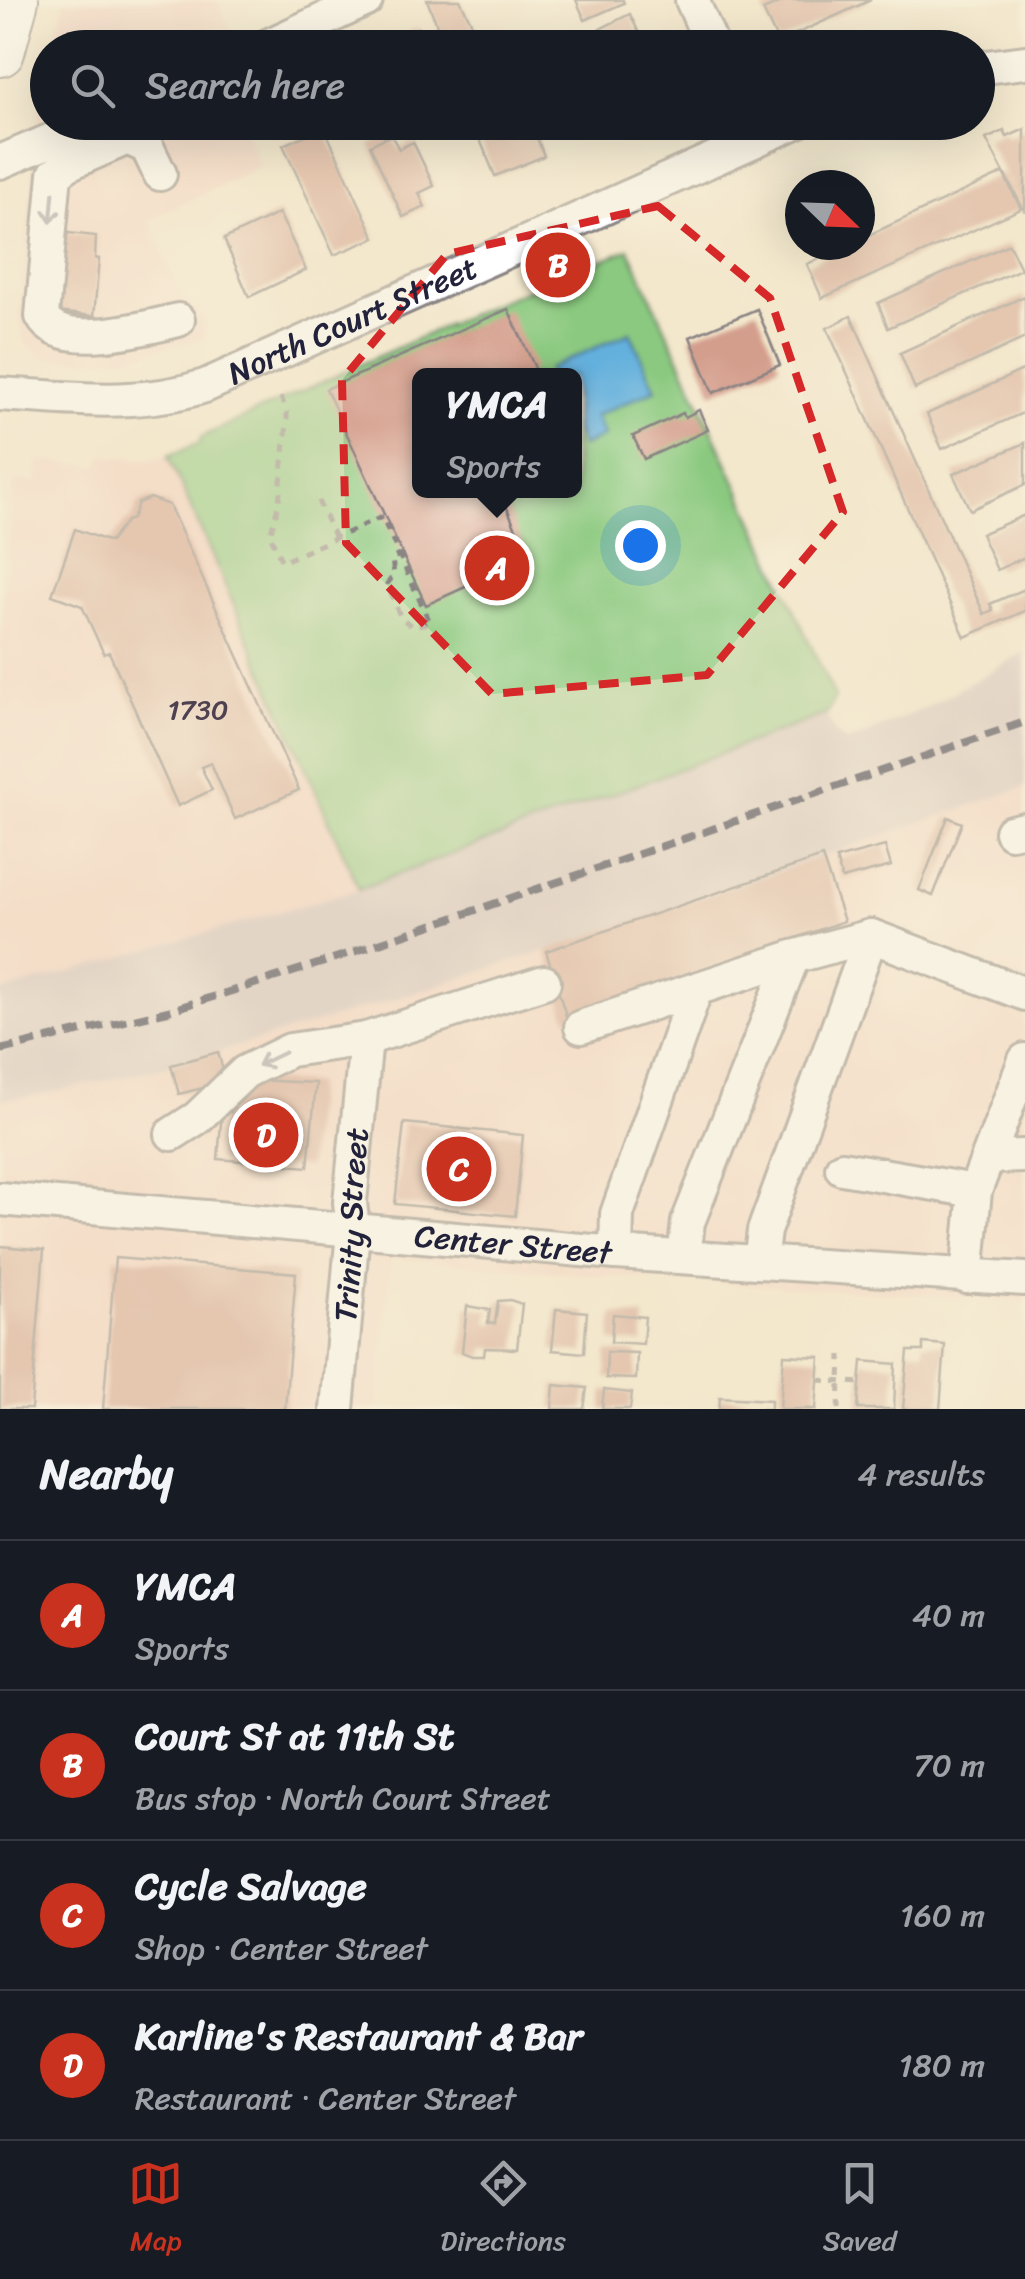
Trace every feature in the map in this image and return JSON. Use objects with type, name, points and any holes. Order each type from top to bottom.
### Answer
[{"type":"highway","points":[[0,52],[14,0]]},
{"type":"street","points":[[301,30],[366,0]]},
{"type":"street","points":[[692,0],[705,30]]},
{"type":"street","points":[[995,65],[1024,61]]},
{"type":"street","points":[[0,162],[52,140]]},
{"type":"street","points":[[122,140],[70,163],[55,174],[42,316],[48,326],[62,334],[130,332],[178,320]]},
{"type":"street","points":[[131,140],[147,147],[160,174]]},
{"type":"street","name":"North Court Street","points":[[0,394],[138,400],[205,386],[735,140]]},
{"type":"street","points":[[760,1262],[764,1231],[871,936]]},
{"type":"street","points":[[581,1027],[793,957],[871,936],[1025,994]]},
{"type":"street","points":[[684,1257],[688,1222],[793,957]]},
{"type":"street","points":[[172,1134],[197,1118],[245,1072],[290,1050],[366,1038],[544,982]]},
{"type":"street","points":[[616,1253],[617,1214],[696,989]]},
{"type":"street","name":"Trinity Street","points":[[337,1409],[353,1232],[350,1202],[366,1038]]},
{"type":"street","points":[[967,1277],[976,1192],[1025,1060]]},
{"type":"street","points":[[988,1157],[1025,1156]]},
{"type":"street","points":[[842,1168],[976,1192]]},
{"type":"street","name":"Center Street","points":[[0,1199],[616,1253],[1025,1279]]},
{"type":"path","points":[[280,397],[287,413],[279,502],[270,536],[282,562],[382,517],[430,623],[416,627],[400,616],[387,584],[394,575],[392,559],[399,555]]},
{"type":"path","points":[[318,501],[335,538]]},
{"type":"path","points":[[837,1409],[841,1355]]},
{"type":"path","points":[[818,1380],[860,1383]]},
{"type":"highlighted area","points":[[658,206],[770,298],[843,512],[707,675],[492,694],[346,543],[342,380],[447,254]]},
{"type":"shaded area","points":[[65,0],[217,0],[231,30],[57,30]]},
{"type":"shaded area","points":[[34,140],[249,140],[260,166],[149,220],[182,297],[205,319],[206,338],[127,358],[48,359],[24,342],[19,317]]},
{"type":"shaded area","points":[[101,455],[146,460],[168,456],[359,889],[1,992],[0,643],[14,481],[36,482],[38,460],[95,466],[100,464]]},
{"type":"shaded area","points":[[1025,652],[1025,787],[546,951],[343,1015],[171,1066],[41,1095],[0,1100],[0,992],[359,889],[826,714],[835,732],[847,742],[927,707]]},
{"type":"shaded area","points":[[1025,787],[1025,1301],[609,1277],[391,1258],[377,1409],[0,1409],[0,1100],[170,1067],[343,1015],[546,951]]},
{"type":"green space","points":[[629,249],[835,698],[826,714],[359,889],[168,456],[200,443],[201,437],[505,299]]},
{"type":"water","points":[[630,332],[656,389],[595,416],[604,436],[582,446],[582,368],[550,368]]},
{"type":"building","points":[[427,0],[460,0],[475,30],[439,30]]},
{"type":"building","points":[[576,0],[623,0],[624,3],[585,20]]},
{"type":"building","points":[[786,0],[871,0],[805,30],[772,30],[763,10]]},
{"type":"building","points":[[630,14],[638,30],[598,30]]},
{"type":"building","points":[[1025,129],[1025,212],[987,140],[995,140],[995,135],[1004,131],[1007,137]]},
{"type":"building","points":[[294,140],[330,140],[375,238],[334,255],[283,145]]},
{"type":"building","points":[[394,140],[399,149],[413,142],[434,186],[419,193],[425,207],[403,217],[370,145]]},
{"type":"building","points":[[480,140],[538,140],[544,156],[495,176]]},
{"type":"building","points":[[1003,173],[1021,209],[822,298],[807,264],[816,260],[875,260],[875,232]]},
{"type":"building","points":[[279,213],[306,270],[249,297],[224,239]]},
{"type":"building","points":[[59,232],[96,236],[95,258],[99,259],[94,316],[47,311]]},
{"type":"building","points":[[1009,244],[1021,269],[888,328],[878,303]]},
{"type":"building","points":[[1025,296],[1025,338],[915,389],[900,353]]},
{"type":"building","points":[[508,309],[535,368],[412,368],[412,498],[503,498],[529,558],[426,605],[326,389]]},
{"type":"building","points":[[757,309],[780,365],[713,393],[690,337]]},
{"type":"building","points":[[851,316],[984,614],[993,610],[990,604],[1025,589],[1025,611],[965,637],[827,328]]},
{"type":"building","points":[[1025,369],[1025,412],[942,449],[927,414]]},
{"type":"building","points":[[699,410],[708,430],[644,459],[633,436],[683,413],[685,417]]},
{"type":"building","points":[[1025,443],[1025,485],[970,510],[953,474]]},
{"type":"building","points":[[150,498],[169,505],[299,790],[235,819],[211,763],[201,767],[212,790],[178,806],[109,652],[104,654],[82,606],[52,595],[75,529],[110,542],[132,519],[138,503]]},
{"type":"building","points":[[1025,515],[1025,557],[997,570],[981,534]]},
{"type":"building","points":[[948,817],[962,823],[933,896],[919,890]]},
{"type":"building","points":[[885,846],[891,866],[842,879],[836,859]]},
{"type":"building","points":[[822,857],[844,921],[567,1019],[546,951]]},
{"type":"building","points":[[218,1052],[226,1082],[179,1094],[171,1065]]},
{"type":"building","points":[[253,1080],[316,1083],[308,1167],[218,1159],[222,1111],[231,1112],[233,1096]]},
{"type":"building","points":[[404,1123],[523,1135],[515,1216],[395,1204]]},
{"type":"building","points":[[0,1246],[44,1250],[31,1409],[0,1409]]},
{"type":"building","points":[[115,1258],[296,1273],[285,1409],[103,1409]]},
{"type":"building","points":[[498,1301],[522,1304],[517,1349],[485,1348],[484,1356],[462,1352],[467,1306],[490,1310],[488,1323],[495,1324]]},
{"type":"building","points":[[556,1309],[587,1312],[584,1353],[552,1350]]},
{"type":"building","points":[[613,1314],[645,1317],[643,1344],[611,1342]]},
{"type":"building","points":[[923,1343],[945,1345],[940,1409],[903,1409],[908,1351],[923,1351]]},
{"type":"building","points":[[607,1352],[637,1353],[636,1379],[606,1378]]},
{"type":"building","points":[[784,1355],[820,1357],[816,1409],[780,1409]]},
{"type":"building","points":[[862,1361],[896,1364],[894,1409],[858,1409]]},
{"type":"building","points":[[554,1385],[587,1388],[584,1409],[552,1409]]},
{"type":"building","points":[[604,1390],[632,1393],[630,1409],[602,1409]]},
{"type":"building","points":[[720,1397],[771,1400],[771,1409],[719,1409]]},
{"type":"railway","points":[[0,1050],[168,1011],[321,963],[1025,722]]},
{"type":"place","name":"Court St at 11th St","points":[[558,265]]},
{"type":"place","name":"YMCA","points":[[497,568]]},
{"type":"place","name":"Karline's Restaurant & Bar","points":[[266,1135]]},
{"type":"place","name":"Cycle Salvage","points":[[459,1169]]}]
